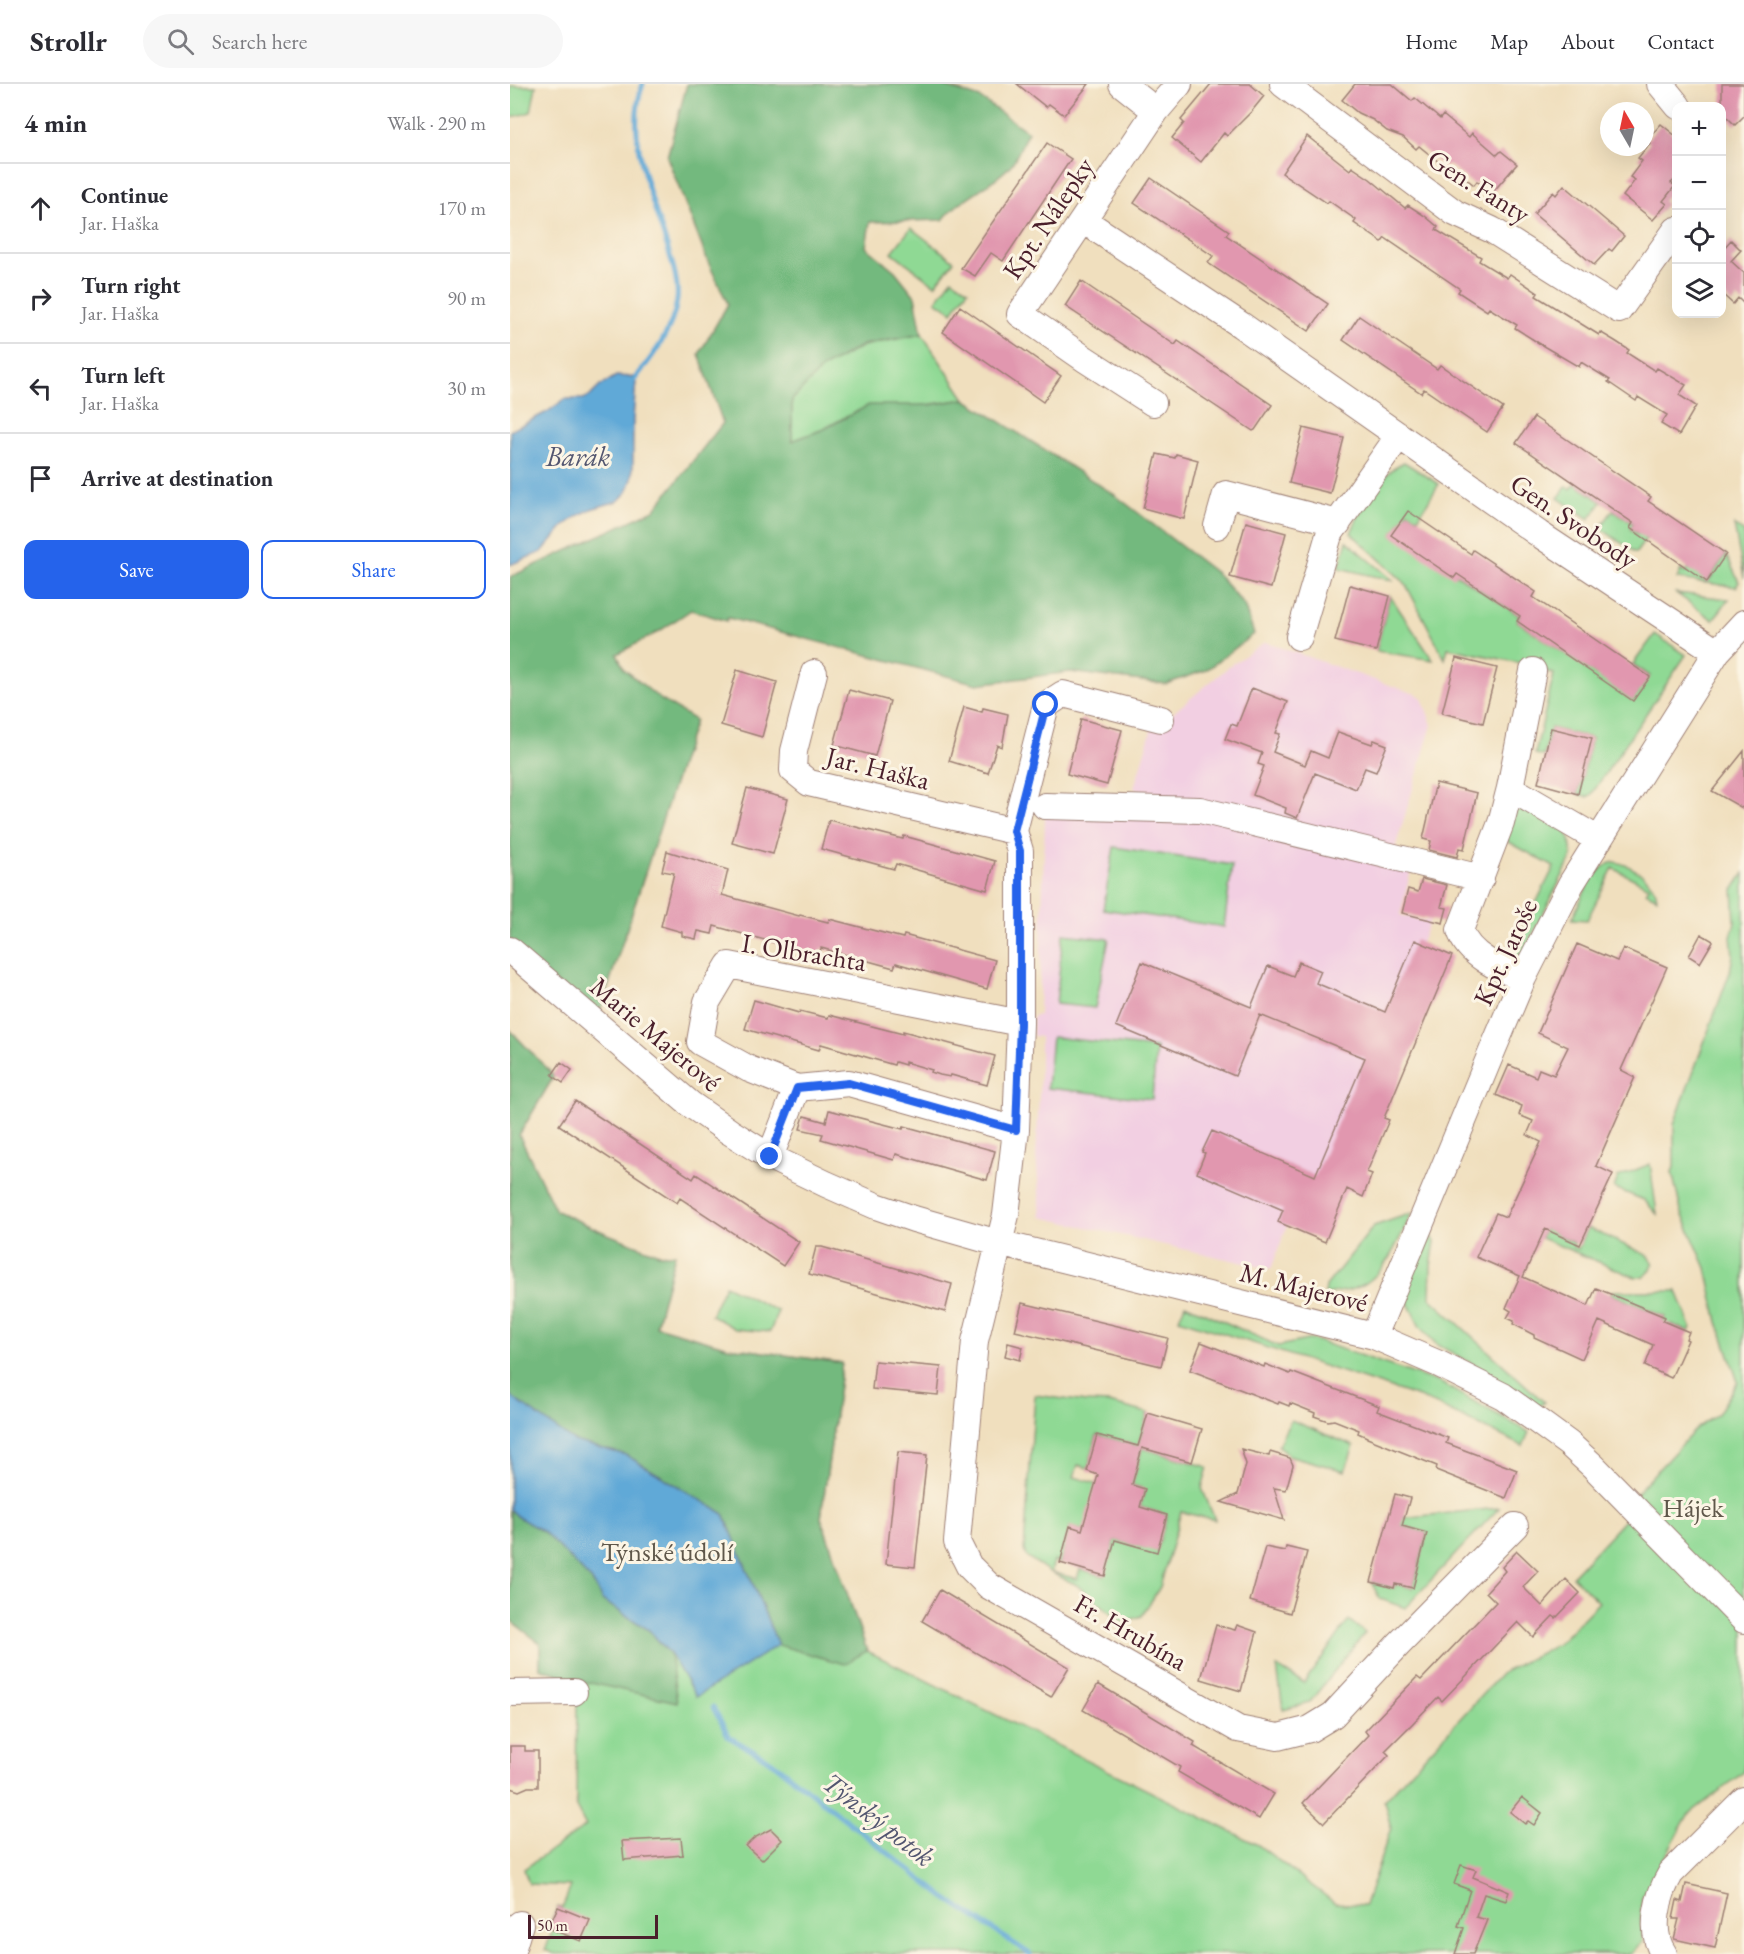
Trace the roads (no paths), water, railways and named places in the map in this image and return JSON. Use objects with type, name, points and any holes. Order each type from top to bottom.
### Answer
[{"type":"street","points":[[1122,84],[1156,111]]},
{"type":"street","name":"Kpt. Nálepky","points":[[1153,403],[1020,314],[1156,111],[1179,84]]},
{"type":"street","name":"Gen. Fanty","points":[[1283,84],[1455,213],[1492,230],[1619,310],[1672,237]]},
{"type":"street","points":[[1660,84],[1675,102]]},
{"type":"street","name":"Gen. Svobody","points":[[1083,220],[1240,325],[1539,534],[1717,652]]},
{"type":"street","points":[[1299,637],[1329,535],[1398,437]]},
{"type":"street","points":[[1217,526],[1226,494],[1338,523]]},
{"type":"street","name":"Kpt. Jaroše","points":[[1374,1336],[1523,978],[1571,884],[1717,652],[1744,623]]},
{"type":"street","points":[[1523,978],[1475,953],[1464,942],[1460,930],[1501,824],[1533,671]]},
{"type":"street","name":"Jar. Haška","points":[[814,674],[794,751],[793,770],[809,783],[1014,831]]},
{"type":"street","points":[[998,1243],[1006,1215],[1016,1130],[1020,1023],[1020,851],[1014,831],[1046,705],[1064,694],[1161,719]]},
{"type":"street","points":[[1510,788],[1599,840]]},
{"type":"street","points":[[1045,806],[1200,810],[1481,878]]},
{"type":"street","name":"Marie Majerové","points":[[510,950],[690,1104],[770,1157]]},
{"type":"street","name":"I. Olbrachta","points":[[797,1088],[749,1069],[700,1042],[707,1002],[729,965],[1020,1023]]},
{"type":"street","points":[[770,1157],[797,1088],[849,1083],[1016,1130]]},
{"type":"street","name":"M. Majerové","points":[[770,1157],[876,1206],[998,1243],[1374,1336],[1503,1395],[1569,1444],[1621,1493],[1744,1620]]},
{"type":"street","name":"Fr. Hrubína","points":[[998,1243],[975,1341],[957,1542],[969,1566],[989,1586],[1143,1672],[1208,1713],[1238,1729],[1278,1737],[1310,1729],[1333,1715],[1515,1526]]},
{"type":"street","points":[[510,1693],[574,1692]]},
{"type":"street","points":[[1664,1954],[1655,1931],[1662,1887],[1671,1873],[1744,1800]]},
{"type":"street","points":[[511,1954],[520,1924]]},
{"type":"water","name":"Barák","points":[[616,376],[633,377],[636,383],[632,479],[627,492],[618,501],[591,509],[576,517],[563,527],[542,552],[510,565],[510,431],[547,412],[565,399],[583,399],[590,396],[600,386]]},
{"type":"water","points":[[510,1396],[574,1441],[626,1455],[724,1514],[778,1645],[696,1697],[670,1654],[649,1630],[602,1600],[592,1581],[544,1532],[518,1517],[510,1509]]},
{"type":"waterway","points":[[631,384],[666,334],[677,300],[673,265],[648,187],[638,145],[638,103],[643,84]]},
{"type":"waterway","name":"Týnský potok","points":[[713,1707],[729,1737],[772,1762],[944,1897],[1030,1954]]},
{"type":"park label","name":"Hájek","points":[[1693,1507]]},
{"type":"park label","name":"Týnské údolí","points":[[667,1551]]}]
